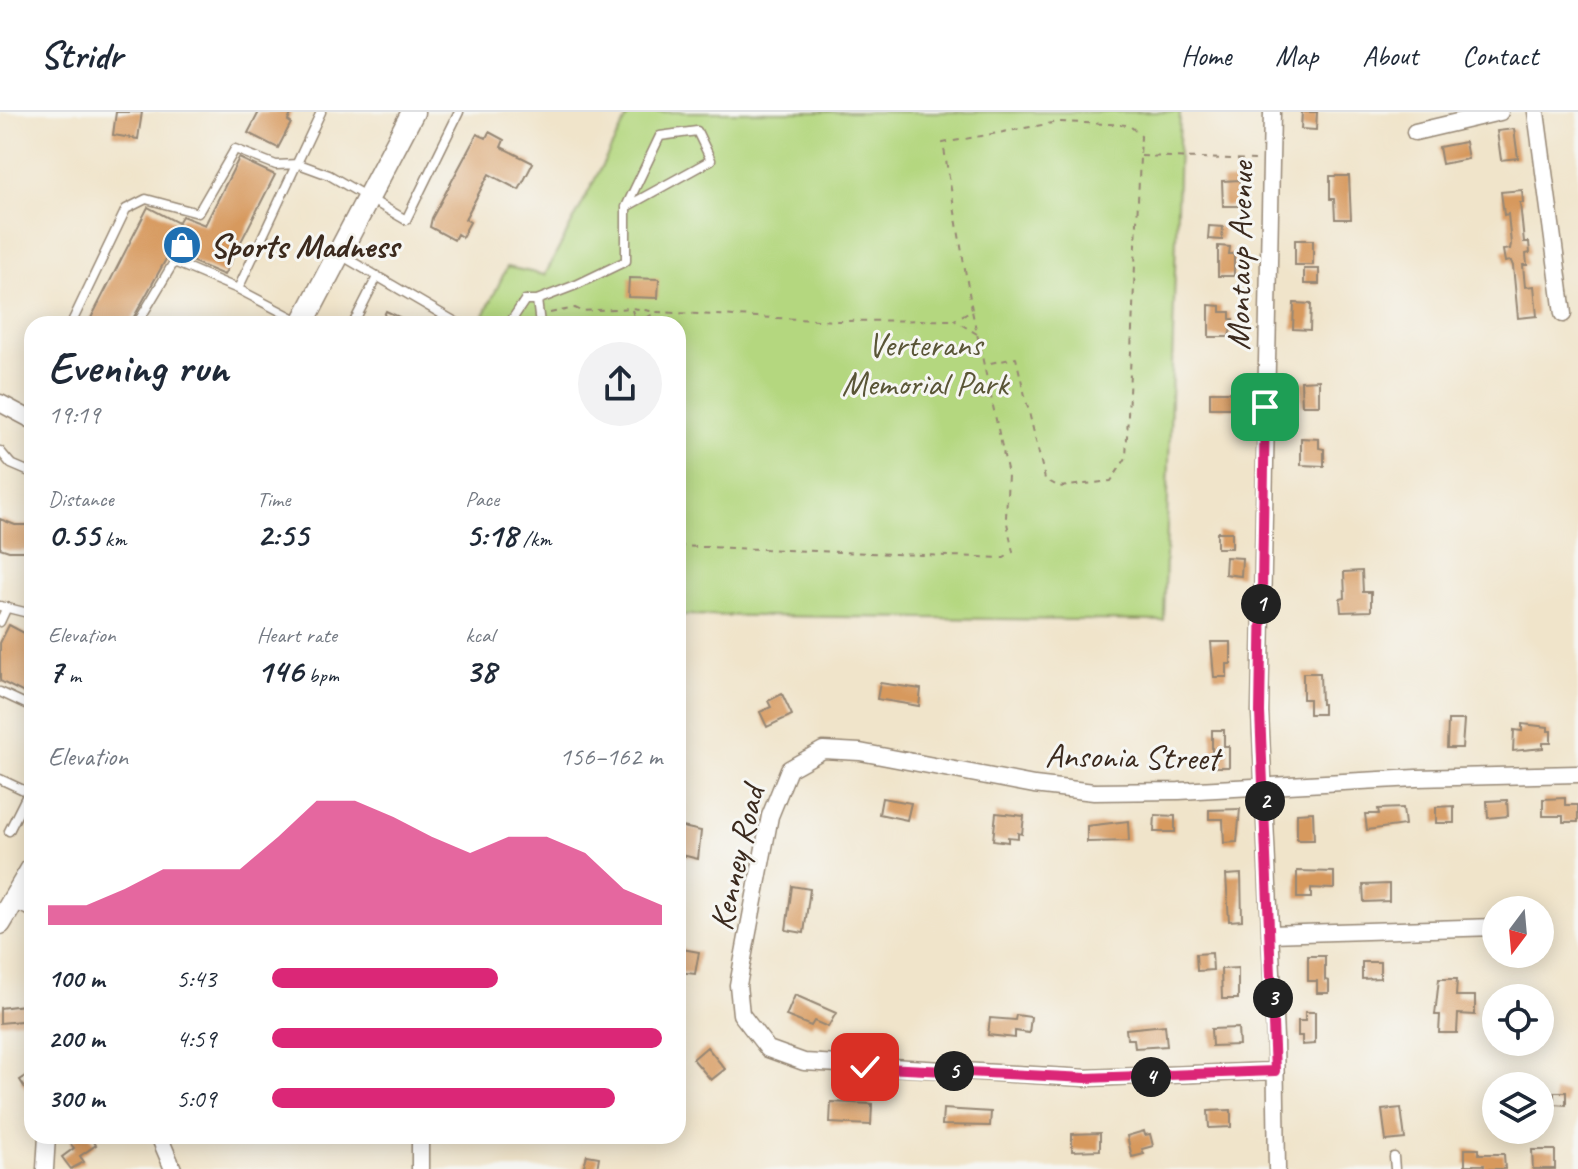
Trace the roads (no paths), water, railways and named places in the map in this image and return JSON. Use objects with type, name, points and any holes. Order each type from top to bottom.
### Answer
[{"type":"main road","points":[[306,316],[413,112]]},
{"type":"main road","points":[[0,923],[15,901]]},
{"type":"street","name":"Montaup Avenue","points":[[1272,112],[1260,712],[1277,1169]]},
{"type":"street","points":[[1415,132],[1500,112]]},
{"type":"street","points":[[1536,112],[1563,314]]},
{"type":"street","points":[[0,403],[24,416]]},
{"type":"street","name":"Ansonia Street","points":[[789,769],[823,750],[860,752],[1034,785],[1094,792],[1578,774]]},
{"type":"street","name":"Kenney Road","points":[[789,769],[770,816],[738,985],[741,1014],[768,1049],[804,1062],[1086,1078],[1275,1071]]},
{"type":"street","points":[[1270,934],[1482,927]]},
{"type":"street","points":[[45,1169],[47,1144]]},
{"type":"street","points":[[162,1144],[173,1169]]},
{"type":"street","points":[[420,1144],[420,1169]]},
{"type":"lane","points":[[238,289],[321,112]]},
{"type":"lane","points":[[75,316],[126,209],[146,199],[198,213],[235,149],[276,165],[295,165],[329,175],[406,220],[459,112]]},
{"type":"lane","points":[[514,316],[525,300],[537,300],[576,285],[626,261],[626,207],[660,136],[697,131],[711,160],[626,207]]},
{"type":"lane","points":[[339,253],[445,316]]},
{"type":"lane","points":[[142,316],[174,262],[238,289],[289,316]]},
{"type":"lane","points":[[357,316],[377,277]]},
{"type":"lane","points":[[537,300],[539,316]]},
{"type":"lane","points":[[0,451],[11,464],[24,470]]},
{"type":"lane","points":[[0,622],[3,606],[24,612]]},
{"type":"lane","points":[[0,692],[24,703]]},
{"type":"lane","points":[[0,779],[24,788]]},
{"type":"lane","points":[[9,831],[24,803]]},
{"type":"lane","points":[[1394,1157],[1395,1169]]},
{"type":"place","name":"Sports Madness","points":[[182,245]]},
{"type":"park label","name":"Verterans Memorial Park","points":[[925,364]]}]
